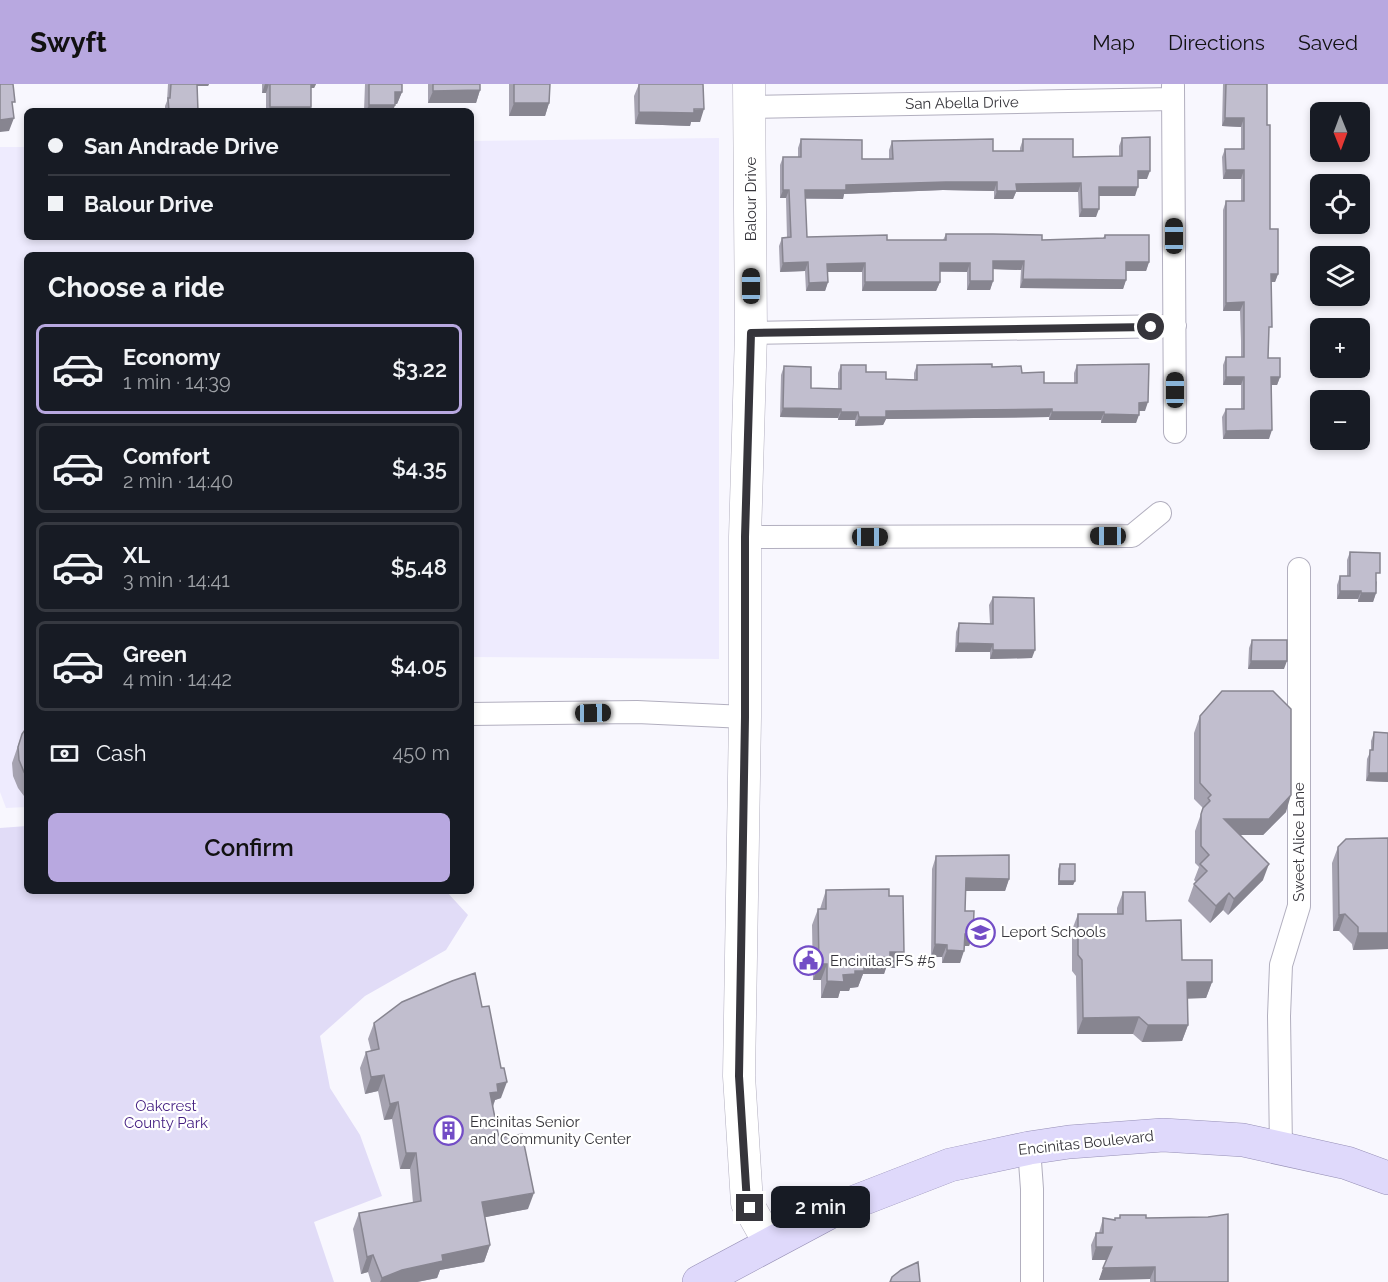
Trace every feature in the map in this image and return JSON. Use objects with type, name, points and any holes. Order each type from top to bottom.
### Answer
[{"type":"main road","name":"Encinitas Boulevard","points":[[699,1282],[834,1210],[950,1165],[1029,1148],[1163,1135],[1243,1140],[1347,1163],[1388,1178]]},
{"type":"street","name":"San Abella Drive","points":[[750,95],[1173,92]]},
{"type":"street","points":[[1173,92],[1175,432]]},
{"type":"street","name":"Balour Drive","points":[[750,95],[751,333],[745,537],[745,717],[739,1076],[747,1203],[770,1244]]},
{"type":"street","points":[[751,333],[1175,326]]},
{"type":"street","points":[[745,537],[1132,536],[1160,513]]},
{"type":"street","name":"Sweet Alice Lane","points":[[1281,1147],[1279,1016],[1281,965],[1299,906],[1299,569]]},
{"type":"street","points":[[474,714],[637,712],[745,717]]},
{"type":"street","points":[[1029,1148],[1032,1196],[1032,1282]]},
{"type":"shaded area","points":[[719,138],[719,659],[474,657],[474,252],[24,252],[24,807],[6,808],[0,792],[0,147],[24,147],[24,240],[474,240],[474,141]]},
{"type":"green space","name":"Oakcrest County Park","points":[[24,826],[24,894],[449,894],[468,915],[446,950],[365,996],[320,1036],[330,1088],[360,1135],[382,1196],[314,1222],[334,1282],[0,1282],[0,828]]},
{"type":"building","points":[[0,84],[13,84],[14,118],[0,120]]},
{"type":"building","points":[[171,84],[197,84],[198,108],[169,108],[168,98],[170,98]]},
{"type":"building","points":[[270,84],[311,84],[311,107],[270,107]]},
{"type":"building","points":[[369,84],[402,84],[402,92],[395,92],[395,105],[369,105]]},
{"type":"building","points":[[433,84],[480,84],[480,90],[433,91]]},
{"type":"building","points":[[514,84],[550,84],[549,103],[514,103]]},
{"type":"building","points":[[639,84],[703,84],[704,109],[694,109],[694,113],[639,112]]},
{"type":"building","points":[[1226,84],[1267,84],[1267,125],[1270,125],[1270,229],[1278,229],[1278,274],[1271,274],[1272,327],[1269,327],[1268,358],[1280,358],[1280,377],[1271,377],[1272,430],[1226,431],[1226,409],[1244,409],[1244,377],[1226,377],[1226,357],[1244,357],[1244,302],[1226,303],[1226,201],[1244,201],[1244,170],[1226,170],[1225,149],[1244,149],[1244,118],[1225,118]]},
{"type":"building","points":[[1150,137],[1150,171],[1138,171],[1138,187],[1099,187],[1099,209],[1082,209],[1081,183],[1016,184],[1017,191],[997,191],[997,182],[846,185],[846,190],[805,190],[807,237],[887,235],[887,240],[946,240],[946,234],[993,234],[1042,235],[1042,240],[1105,238],[1105,235],[1149,235],[1149,262],[1126,262],[1126,280],[1023,279],[1024,261],[993,261],[993,281],[970,281],[970,263],[940,263],[940,282],[865,282],[865,263],[827,264],[828,282],[809,283],[808,262],[783,263],[782,238],[791,237],[789,190],[783,190],[783,157],[801,157],[801,139],[862,140],[862,159],[893,159],[892,141],[993,139],[993,151],[1023,151],[1023,139],[1073,139],[1073,157],[1122,156],[1122,138]]},
{"type":"building","points":[[992,364],[992,367],[1021,366],[1022,373],[1044,372],[1044,383],[1077,383],[1077,365],[1149,364],[1148,402],[1139,403],[1139,415],[1052,412],[1052,409],[886,411],[886,417],[859,417],[858,412],[841,412],[841,409],[783,408],[784,366],[811,367],[811,388],[841,389],[841,365],[866,365],[866,372],[886,372],[886,379],[917,380],[917,365]]},
{"type":"building","points":[[1350,552],[1380,553],[1380,573],[1376,573],[1376,593],[1340,591],[1340,576],[1350,576]]},
{"type":"building","points":[[993,597],[1034,598],[1035,650],[993,650],[993,644],[958,643],[959,623],[993,624]]},
{"type":"building","points":[[1252,640],[1287,640],[1287,661],[1251,661]]},
{"type":"building","points":[[1222,691],[1273,691],[1291,709],[1291,795],[1269,819],[1224,819],[1269,864],[1234,899],[1229,893],[1216,906],[1194,884],[1207,871],[1200,864],[1209,855],[1201,846],[1201,814],[1210,801],[1208,798],[1211,795],[1200,783],[1200,716]]},
{"type":"building","points":[[24,731],[24,772],[19,760],[18,747]]},
{"type":"building","points":[[1374,732],[1388,733],[1388,773],[1369,773]]},
{"type":"building","points":[[1388,838],[1388,933],[1358,933],[1358,927],[1345,914],[1339,915],[1338,847],[1346,839]]},
{"type":"building","points":[[1009,855],[1009,879],[966,878],[965,911],[974,911],[973,934],[965,934],[964,951],[947,950],[947,945],[935,944],[936,856]]},
{"type":"building","points":[[1060,864],[1075,864],[1075,881],[1059,881]]},
{"type":"building","points":[[889,889],[889,896],[903,896],[904,952],[890,952],[890,957],[864,958],[864,971],[843,975],[844,982],[827,981],[827,964],[819,964],[818,909],[826,909],[826,890]]},
{"type":"building","points":[[1123,892],[1145,892],[1146,921],[1181,920],[1182,960],[1212,960],[1212,982],[1187,982],[1188,1025],[1148,1025],[1139,1017],[1083,1018],[1082,960],[1078,955],[1078,914],[1123,914]]},
{"type":"building","name":"Encinitas Senior and Community Center","points":[[475,973],[482,1007],[489,1006],[501,1068],[504,1068],[507,1082],[497,1084],[498,1092],[490,1093],[499,1138],[522,1134],[534,1193],[482,1202],[490,1245],[442,1255],[443,1261],[402,1270],[382,1278],[373,1255],[367,1257],[359,1213],[421,1201],[416,1153],[406,1153],[398,1102],[390,1104],[384,1075],[371,1077],[366,1052],[379,1049],[374,1023],[402,1002]]},
{"type":"building","points":[[1228,1214],[1228,1282],[1155,1282],[1155,1267],[1103,1268],[1112,1247],[1096,1247],[1096,1233],[1103,1233],[1103,1218],[1115,1220],[1115,1218],[1120,1218],[1120,1215],[1146,1215],[1146,1218],[1208,1217]]},
{"type":"building","points":[[918,1262],[920,1282],[890,1282],[892,1277],[901,1270]]},
{"type":"place","name":"Leport Schools","points":[[980,932]]},
{"type":"place","name":"Encinitas FS #5","points":[[809,961]]},
{"type":"place","name":"Encinitas Senior and Community Center","points":[[449,1131]]},
{"type":"route","points":[[750,1208],[747,1203],[739,1076],[745,717],[745,537],[751,333],[1151,327]]}]
